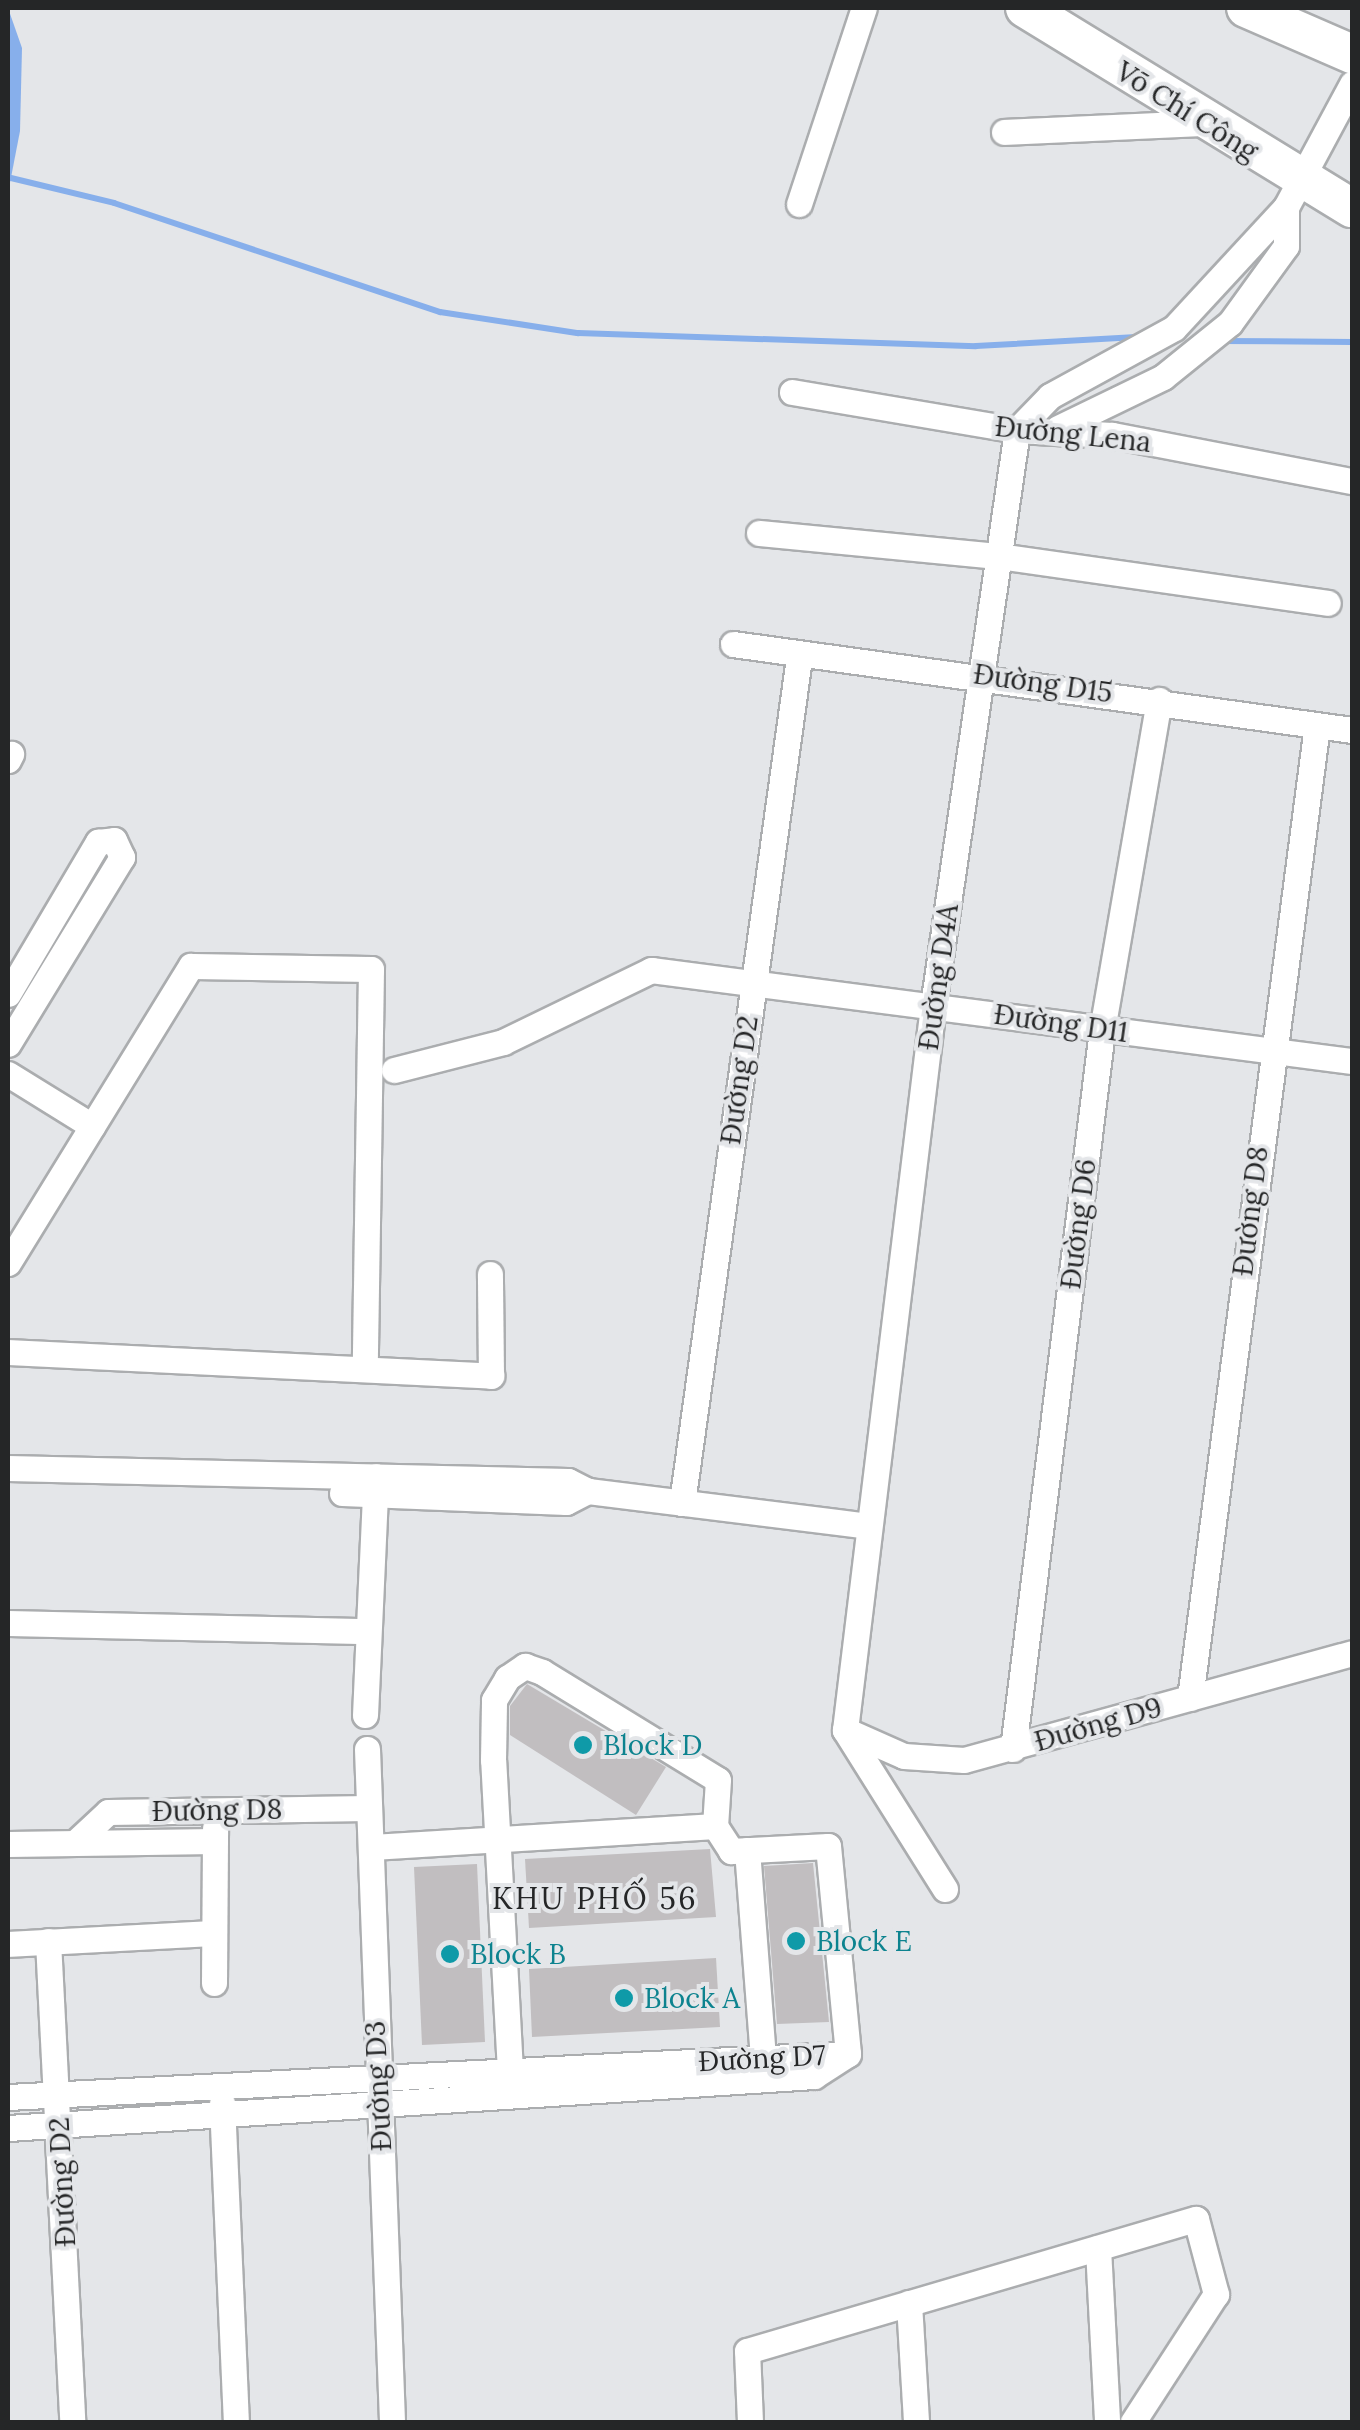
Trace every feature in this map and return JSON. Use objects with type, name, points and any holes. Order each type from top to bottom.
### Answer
[{"type":"highway","name":"Võ Chí Công","points":[[1025,8],[1206,123],[1293,193],[1352,208]]},
{"type":"highway","points":[[1246,8],[1289,12],[1352,54]]},
{"type":"street","points":[[798,204],[864,8]]},
{"type":"street","points":[[1017,430],[1050,396],[1174,328],[1210,295],[1293,193],[1352,84]]},
{"type":"street","points":[[1004,132],[1206,123]]},
{"type":"street","points":[[1058,428],[1163,377],[1252,297],[1286,246],[1293,193]]},
{"type":"street","points":[[1242,257],[1271,272]]},
{"type":"street","name":"Đường Lena","points":[[792,392],[1017,430],[1058,428],[1352,481]]},
{"type":"street","name":"Đường D4A","points":[[844,1730],[933,1006],[1017,430]]},
{"type":"street","points":[[758,533],[998,556],[1328,603]]},
{"type":"street","name":"Đường D15","points":[[733,644],[799,658],[981,673],[1352,730]]},
{"type":"street","name":"Đường D2","points":[[682,1503],[799,658]]},
{"type":"street","name":"Đường D6","points":[[1012,1749],[1102,1030],[1159,700]]},
{"type":"street","name":"Đường D8","points":[[1190,1698],[1270,1049],[1316,726]]},
{"type":"street","points":[[8,994],[98,842],[114,840],[122,857],[8,1044]]},
{"type":"street","points":[[8,1263],[190,966],[371,968],[366,1369]]},
{"type":"street","name":"Đường D11","points":[[394,1070],[503,1042],[651,970],[1352,1061]]},
{"type":"street","points":[[8,1074],[92,1126]]},
{"type":"street","points":[[8,1352],[491,1376],[490,1274]]},
{"type":"street","points":[[8,1468],[375,1484],[566,1502],[588,1491],[868,1526]]},
{"type":"street","points":[[8,1486],[375,1484]]},
{"type":"street","points":[[365,1715],[375,1484]]},
{"type":"street","points":[[8,1623],[368,1632]]},
{"type":"street","name":"Đường D9","points":[[844,1730],[904,1756],[964,1760],[1352,1653]]},
{"type":"street","points":[[510,2071],[494,1700],[525,1666],[718,1780],[715,1826],[731,1851],[828,1846],[848,2054]]},
{"type":"street","points":[[844,1730],[945,1889]]},
{"type":"street","name":"Đường D3","points":[[367,1749],[376,2078],[392,2422]]},
{"type":"street","name":"Đường D8","points":[[77,1840],[108,1812],[368,1808]]},
{"type":"street","points":[[214,1983],[215,1811]]},
{"type":"street","points":[[372,1847],[715,1826]]},
{"type":"street","name":"Đường D8","points":[[8,1844],[215,1841]]},
{"type":"street","points":[[748,1850],[762,2057]]},
{"type":"street","points":[[8,1944],[214,1932]]},
{"type":"street","name":"Đường D2","points":[[48,1941],[62,2126],[72,2422]]},
{"type":"street","name":"Đường D7","points":[[8,2097],[848,2054]]},
{"type":"street","name":"Đường D7","points":[[8,2128],[224,2118],[814,2076],[848,2054]]},
{"type":"street","points":[[220,2086],[236,2422]]},
{"type":"street","points":[[750,2422],[748,2351],[1196,2219],[1216,2294],[1134,2422]]},
{"type":"street","points":[[1098,2248],[1107,2422]]},
{"type":"street","points":[[909,2303],[916,2422]]},
{"type":"water","points":[[8,8],[22,48],[20,131],[8,193]]},
{"type":"building","name":"Block D","points":[[527,1684],[666,1767],[636,1815],[510,1735],[510,1706]]},
{"type":"building","points":[[710,1849],[716,1917],[529,1928],[525,1859]]},
{"type":"building","name":"Block E","points":[[813,1863],[829,2022],[777,2024],[764,1866]]},
{"type":"building","name":"Block B","points":[[477,1864],[485,2042],[422,2045],[414,1867]]},
{"type":"building","name":"Block A","points":[[716,1958],[720,2027],[532,2037],[529,1969]]},
{"type":"waterway","points":[[11,178],[114,203],[440,312],[578,333],[976,346],[1137,337]]},
{"type":"waterway","points":[[1219,341],[1352,342]]},
{"type":"place","name":"Block D","points":[[583,1745]]},
{"type":"place","name":"Block E","points":[[796,1941]]},
{"type":"place","name":"Block B","points":[[450,1954]]},
{"type":"place","name":"Block A","points":[[624,1998]]},
{"type":"district","name":"KHU PHỐ 56","points":[[595,1898]]}]
